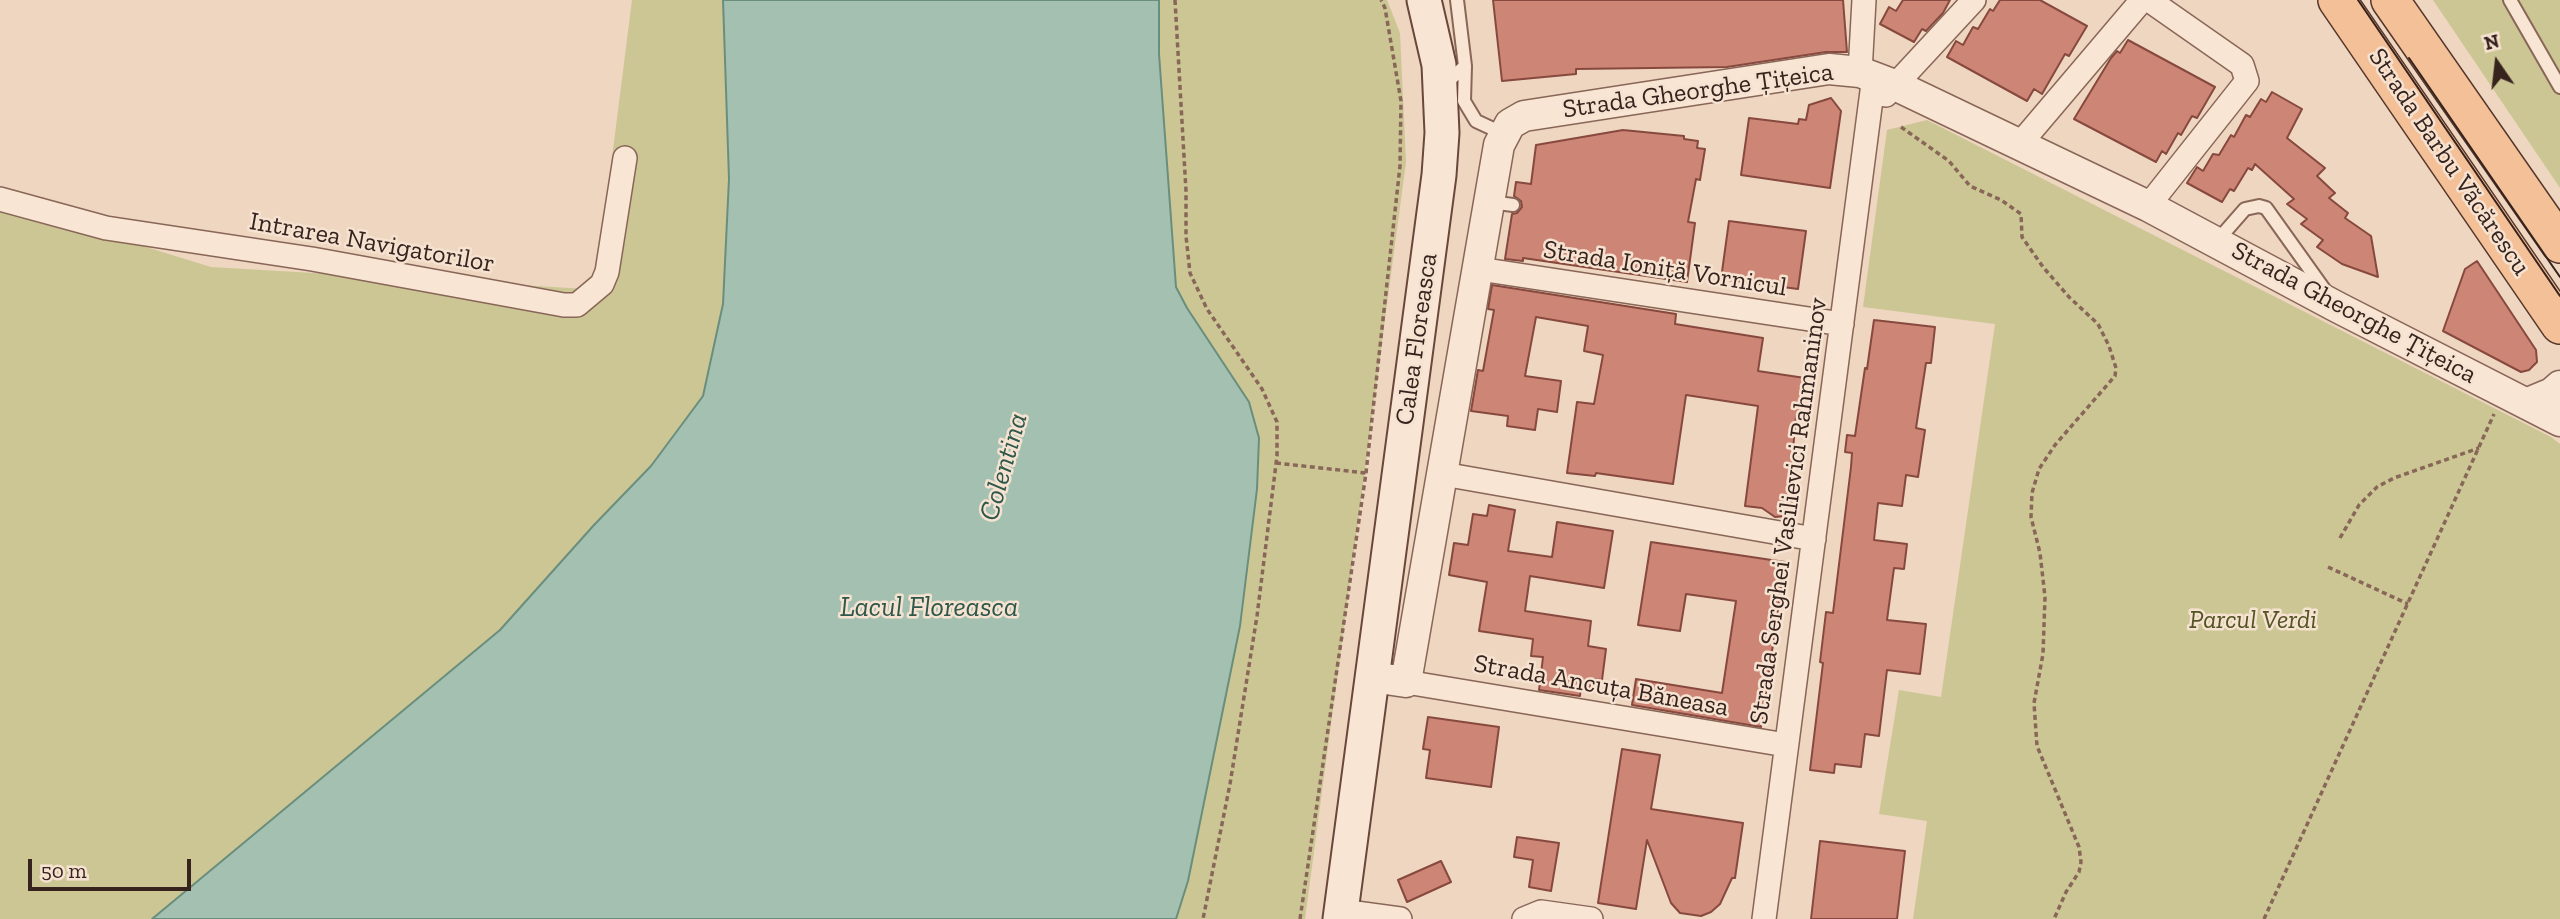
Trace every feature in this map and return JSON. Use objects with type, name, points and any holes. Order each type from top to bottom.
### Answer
[{"type":"main road","name":"Calea Floreasca","points":[[1341,915],[1442,132],[1439,65],[1424,0]]},
{"type":"main road","name":"Strada Barbu Văcărescu","points":[[2337,0],[2560,325]]},
{"type":"main road","name":"Strada Barbu Văcărescu","points":[[2390,0],[2560,244]]},
{"type":"street","points":[[1864,0],[1877,78],[1974,0]]},
{"type":"street","points":[[2019,145],[2141,0]]},
{"type":"street","points":[[2148,206],[2245,87],[2247,81],[2242,65],[2149,0]]},
{"type":"street","name":"Strada Gheorghe Țițeica","points":[[1504,134],[1510,124],[1524,117],[1829,69],[1877,78],[2148,206],[2337,307],[2560,421]]},
{"type":"street","name":"Strada Serghei Vasilievici Rahmaninov","points":[[1764,919],[1870,110],[1877,78]]},
{"type":"street","name":"Calea Floreasca","points":[[1409,668],[1479,269],[1501,203],[1499,145],[1504,134]]},
{"type":"street","name":"Intrarea Navigatorilor","points":[[0,199],[106,228],[312,260],[564,305],[577,304],[602,284],[607,272],[625,158]]},
{"type":"street","name":"Strada Ioniță Vornicul","points":[[1479,269],[1842,324]]},
{"type":"street","points":[[2516,397],[2552,393],[2560,386]]},
{"type":"street","points":[[1443,474],[1814,539]]},
{"type":"street","points":[[1373,670],[1409,668]]},
{"type":"street","name":"Strada Ancuța Băneasa","points":[[1409,668],[1786,745]]},
{"type":"street","points":[[1524,919],[1541,912],[1591,919]]},
{"type":"street","points":[[1341,915],[1400,919]]},
{"type":"lane","points":[[1457,0],[1465,66],[1464,101],[1476,121],[1504,134]]},
{"type":"lane","points":[[2510,0],[2560,88]]},
{"type":"lane","points":[[1440,89],[1465,66]]},
{"type":"lane","points":[[2217,241],[2245,208],[2266,208],[2337,307]]},
{"type":"path","points":[[1175,0],[1190,273],[1207,309],[1262,389],[1277,422],[1276,463],[1242,711],[1203,919]]},
{"type":"path","points":[[1300,919],[1366,473],[1400,166],[1401,102],[1385,8],[1381,0]]},
{"type":"path","points":[[1900,127],[1949,161],[1970,186],[2021,214],[2022,237],[2069,297],[2098,324],[2116,368],[2115,376],[2055,445],[2039,469],[2032,493],[2031,517],[2040,553],[2045,597],[2043,654],[2034,703],[2037,746],[2079,847],[2081,862],[2079,872],[2054,919]]},
{"type":"path","points":[[2264,919],[2479,448],[2516,397]]},
{"type":"path","points":[[2340,538],[2359,505],[2377,487],[2394,478],[2479,448]]},
{"type":"path","points":[[1276,463],[1366,473]]},
{"type":"path","points":[[2328,567],[2408,604]]},
{"type":"green space","points":[[632,0],[723,0],[729,179],[723,304],[703,396],[651,466],[500,630],[152,919],[0,919],[0,202],[211,267],[587,289],[597,276]]},
{"type":"green space","points":[[1159,0],[1387,0],[1400,33],[1406,162],[1305,919],[1176,919],[1188,881],[1240,626],[1257,489],[1187,308],[1176,287],[1159,54]]},
{"type":"green space","points":[[2433,0],[2560,0],[2560,188]]},
{"type":"green space","name":"Parcul Verdi","points":[[1927,120],[2551,437],[2560,444],[2560,919],[1913,919],[1927,821],[1879,814],[1899,690],[1941,697],[1995,324],[1863,307],[1887,130]]},
{"type":"water","name":"Lacul Floreasca","points":[[723,0],[1159,0],[1159,54],[1176,287],[1249,402],[1259,438],[1257,489],[1240,626],[1188,881],[1176,919],[152,919],[500,630],[651,466],[703,396],[723,304],[729,179]]},
{"type":"building","points":[[1493,0],[1843,0],[1847,52],[1826,52],[1727,67],[1576,69],[1576,74],[1502,81]]},
{"type":"building","points":[[1903,0],[1950,0],[1943,13],[1926,31],[1922,29],[1914,42],[1880,24],[1889,7],[1896,11]]},
{"type":"building","points":[[2000,0],[2040,0],[2087,26],[2069,56],[2065,54],[2042,94],[2034,89],[2027,101],[1947,57],[1956,41],[1963,45],[1973,27],[1978,29],[1990,9],[1993,11]]},
{"type":"building","points":[[2128,40],[2215,87],[2197,118],[2192,116],[2181,135],[2178,133],[2166,154],[2162,151],[2156,162],[2074,119],[2111,58],[2117,51],[2120,53]]},
{"type":"building","points":[[2272,92],[2302,109],[2287,138],[2325,168],[2317,176],[2335,193],[2329,198],[2348,213],[2345,218],[2371,236],[2378,277],[2342,264],[2317,247],[2323,240],[2301,224],[2307,219],[2287,204],[2294,199],[2255,164],[2252,170],[2248,168],[2234,191],[2230,189],[2222,202],[2187,183],[2197,167],[2203,171],[2213,154],[2219,155],[2231,135],[2234,137],[2246,115],[2250,117],[2261,99],[2266,102]]},
{"type":"building","points":[[1831,98],[1841,111],[1830,188],[1741,175],[1749,118],[1798,124],[1799,119],[1806,120],[1809,105]]},
{"type":"building","points":[[1623,130],[1684,136],[1684,139],[1698,141],[1697,148],[1705,149],[1700,180],[1696,179],[1688,222],[1695,223],[1687,282],[1523,258],[1523,261],[1505,259],[1512,214],[1522,207],[1521,201],[1514,196],[1516,182],[1531,184],[1536,145]]},
{"type":"building","points":[[1729,221],[1806,231],[1798,289],[1721,279]]},
{"type":"building","points":[[2477,261],[2536,350],[2537,362],[2529,370],[2521,372],[2443,331],[2465,269]]},
{"type":"building","points":[[1492,285],[1676,314],[1675,324],[1763,338],[1758,371],[1805,378],[1800,416],[1796,416],[1793,476],[1789,489],[1792,504],[1786,516],[1775,517],[1762,508],[1745,506],[1758,406],[1686,395],[1673,484],[1596,473],[1595,476],[1567,473],[1577,402],[1594,404],[1603,355],[1584,351],[1588,326],[1536,317],[1525,376],[1561,381],[1557,412],[1538,409],[1535,430],[1507,426],[1508,416],[1471,411],[1478,370],[1483,371],[1494,310],[1488,309]]},
{"type":"building","points":[[1874,320],[1935,327],[1931,363],[1926,363],[1916,428],[1925,430],[1918,477],[1906,475],[1902,506],[1878,503],[1874,540],[1907,544],[1904,569],[1894,568],[1887,620],[1926,624],[1920,674],[1887,670],[1879,736],[1865,734],[1861,767],[1835,764],[1834,773],[1810,770],[1823,663],[1820,662],[1826,612],[1833,613],[1851,467],[1852,453],[1845,452],[1847,435],[1855,436]]},
{"type":"building","points":[[1489,505],[1515,510],[1508,551],[1552,557],[1557,522],[1613,531],[1604,588],[1530,576],[1525,611],[1591,621],[1588,646],[1606,649],[1602,680],[1592,679],[1590,689],[1581,687],[1580,696],[1539,690],[1543,657],[1531,656],[1533,639],[1479,631],[1487,582],[1449,575],[1454,543],[1468,545],[1473,514],[1487,516]]},
{"type":"building","points":[[1651,542],[1785,562],[1761,727],[1632,705],[1636,679],[1722,693],[1736,601],[1686,594],[1680,631],[1638,625]]},
{"type":"building","points":[[1428,717],[1499,727],[1491,787],[1426,778],[1430,750],[1423,749]]},
{"type":"building","points":[[1622,749],[1660,755],[1651,809],[1743,823],[1735,878],[1732,878],[1720,904],[1711,912],[1701,916],[1680,913],[1671,903],[1647,840],[1636,909],[1598,903]]},
{"type":"building","points":[[1517,837],[1559,843],[1551,891],[1529,887],[1533,860],[1514,857]]},
{"type":"building","points":[[1820,841],[1905,851],[1897,919],[1811,919]]},
{"type":"building","points":[[1441,861],[1451,882],[1407,902],[1398,880]]},
{"type":"tram line","points":[[2358,0],[2560,296]]},
{"type":"tram line","points":[[2409,58],[2560,277]]},
{"type":"water label","name":"Colentina","points":[[1004,467]]}]
